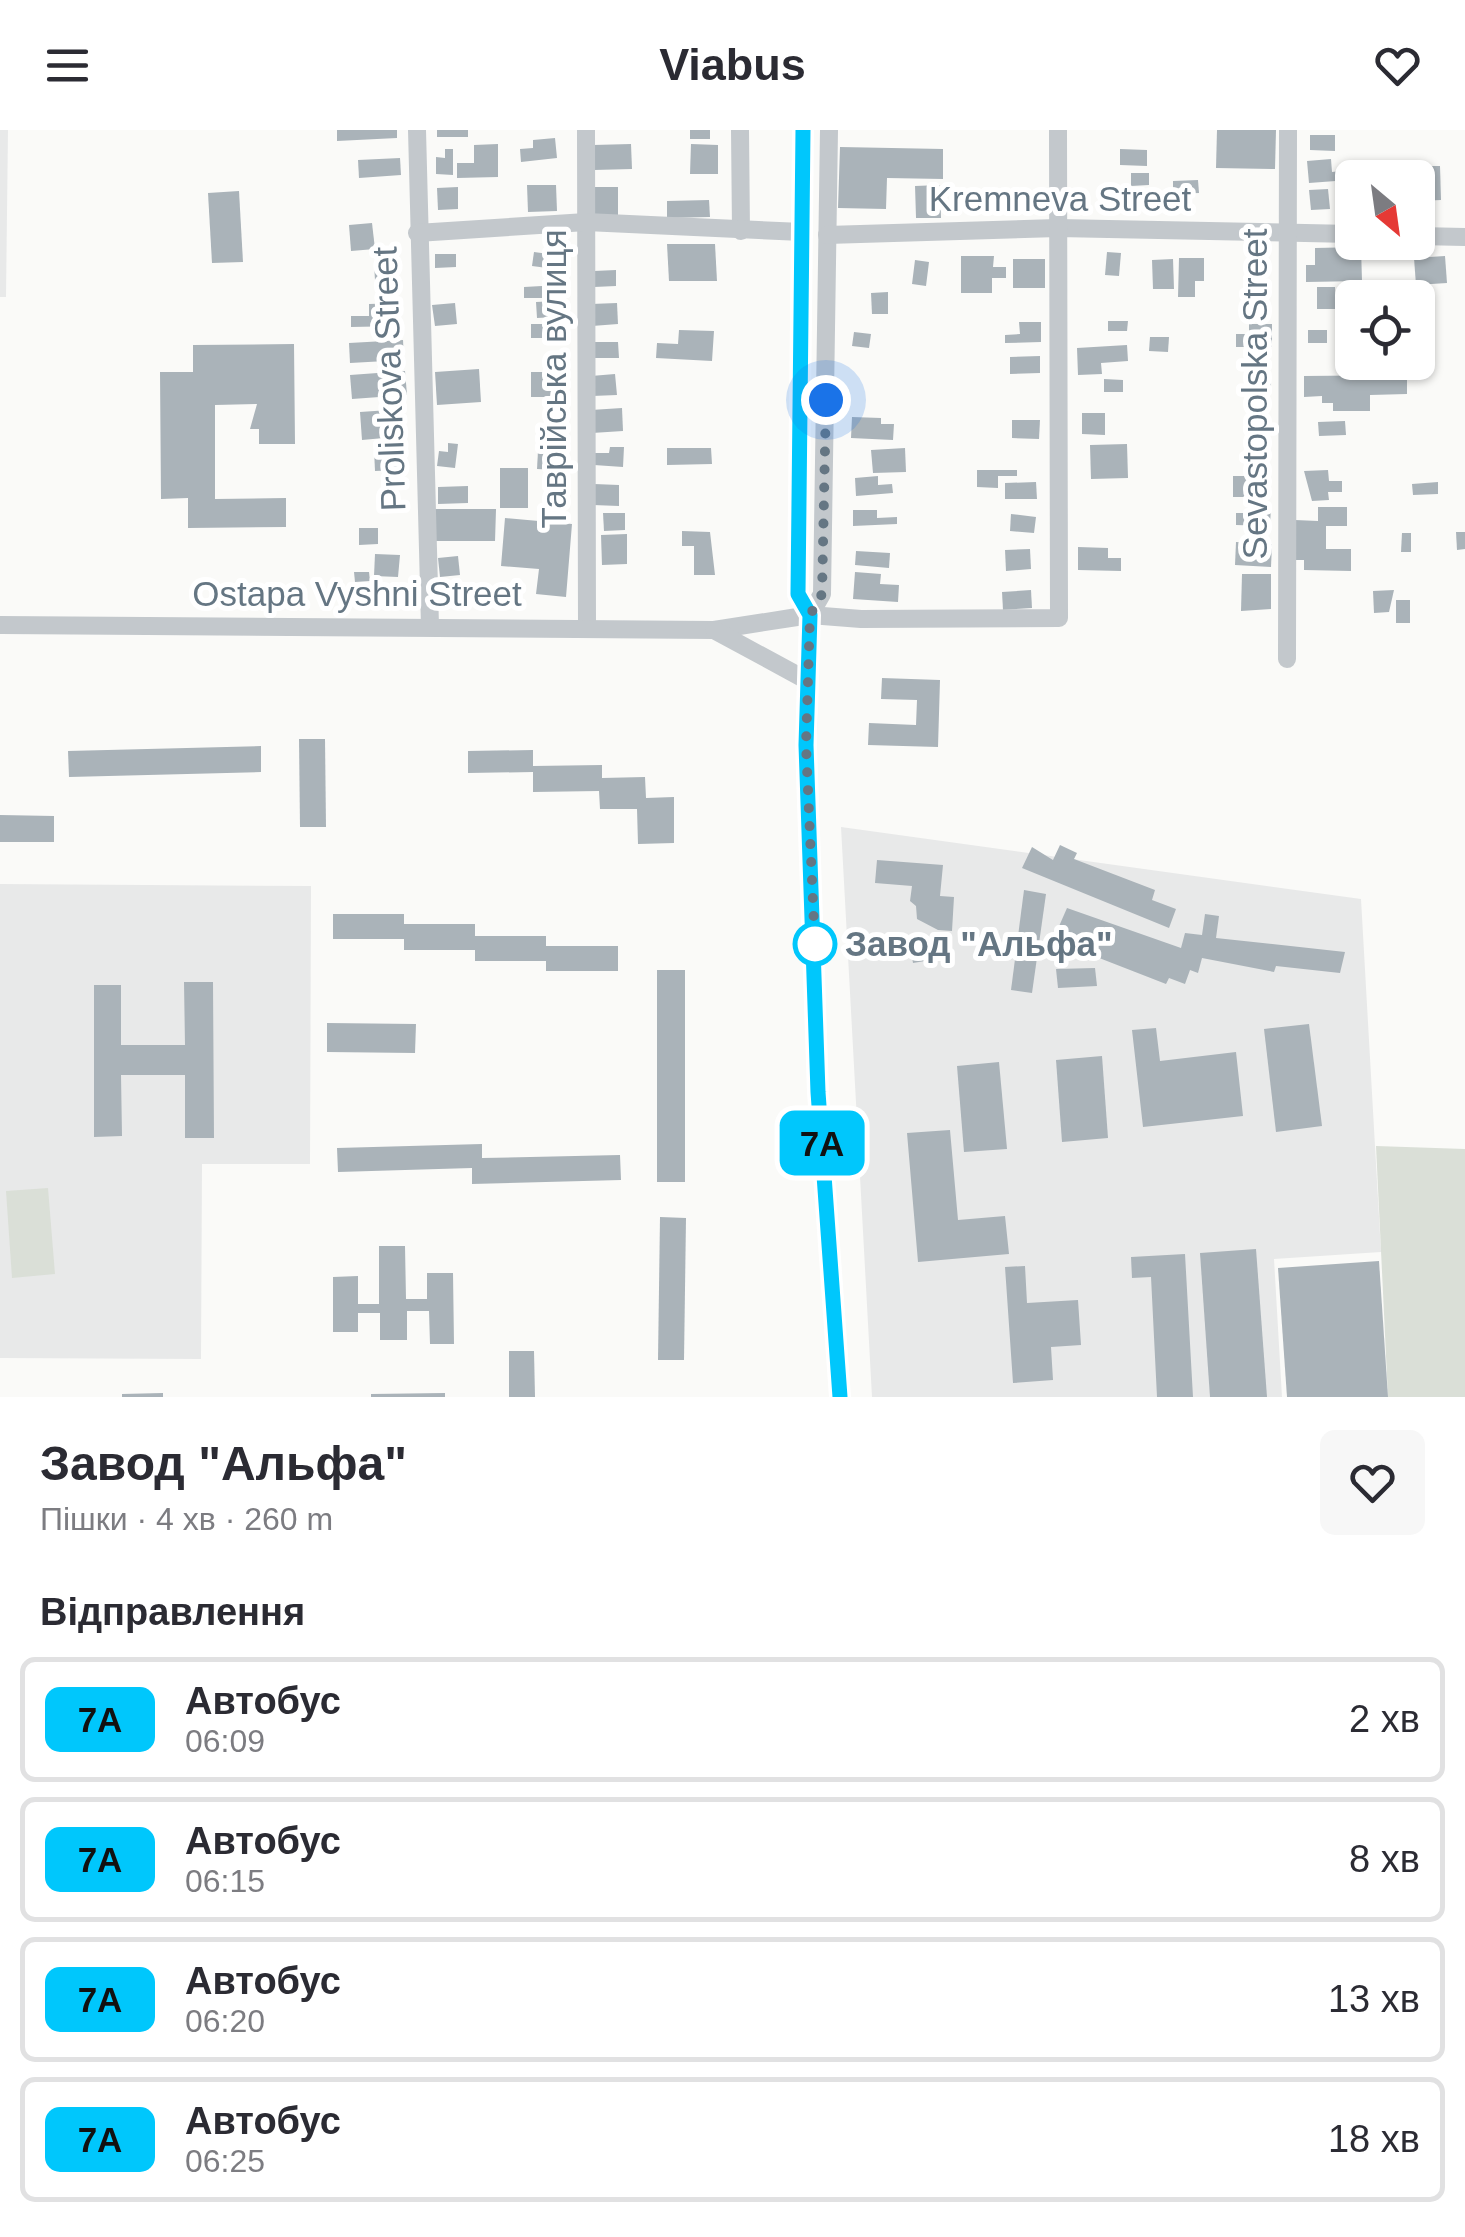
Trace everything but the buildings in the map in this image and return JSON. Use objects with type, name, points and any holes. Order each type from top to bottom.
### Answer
[{"type":"street","name":"Proliskova Street","points":[[417,130],[430,626]]},
{"type":"street","name":"Таврійська вулиця","points":[[586,130],[587,628]]},
{"type":"street","points":[[740,130],[741,231]]},
{"type":"street","points":[[802,130],[798,594],[810,615]]},
{"type":"street","points":[[828,130],[822,594],[810,615],[807,780],[818,1092],[840,1397]]},
{"type":"street","points":[[810,615],[861,620],[1058,618],[1058,130]]},
{"type":"street","name":"Sevastopolska Street","points":[[1287,659],[1288,130]]},
{"type":"street","points":[[417,233],[586,222],[802,232]]},
{"type":"street","name":"Kremneva Street","points":[[827,236],[1058,228],[1335,234]]},
{"type":"street","points":[[1435,236],[1465,237]]},
{"type":"street","name":"Ostapa Vyshni Street","points":[[0,625],[714,630],[810,615]]},
{"type":"street","points":[[714,630],[808,681]]},
{"type":"shaded area","points":[[0,130],[8,130],[6,297],[0,297]]},
{"type":"shaded area","points":[[841,827],[1361,899],[1381,1252],[1274,1259],[1282,1397],[872,1397]]},
{"type":"shaded area","points":[[0,884],[311,886],[310,1164],[202,1164],[201,1359],[0,1358]]},
{"type":"shaded area","points":[[1376,1146],[1465,1149],[1465,1397],[1388,1397]]},
{"type":"shaded area","points":[[48,1188],[55,1274],[12,1278],[6,1191]]},
{"type":"bus line","name":"7А","points":[[803,130],[798,594],[810,615],[806,745],[818,1092],[840,1397]]},
{"type":"place","name":"Завод \"Альфа\"","points":[[815,944]]},
{"type":"route","points":[[815,944],[815,948],[806,745],[810,615],[822,594],[826,400]]}]
